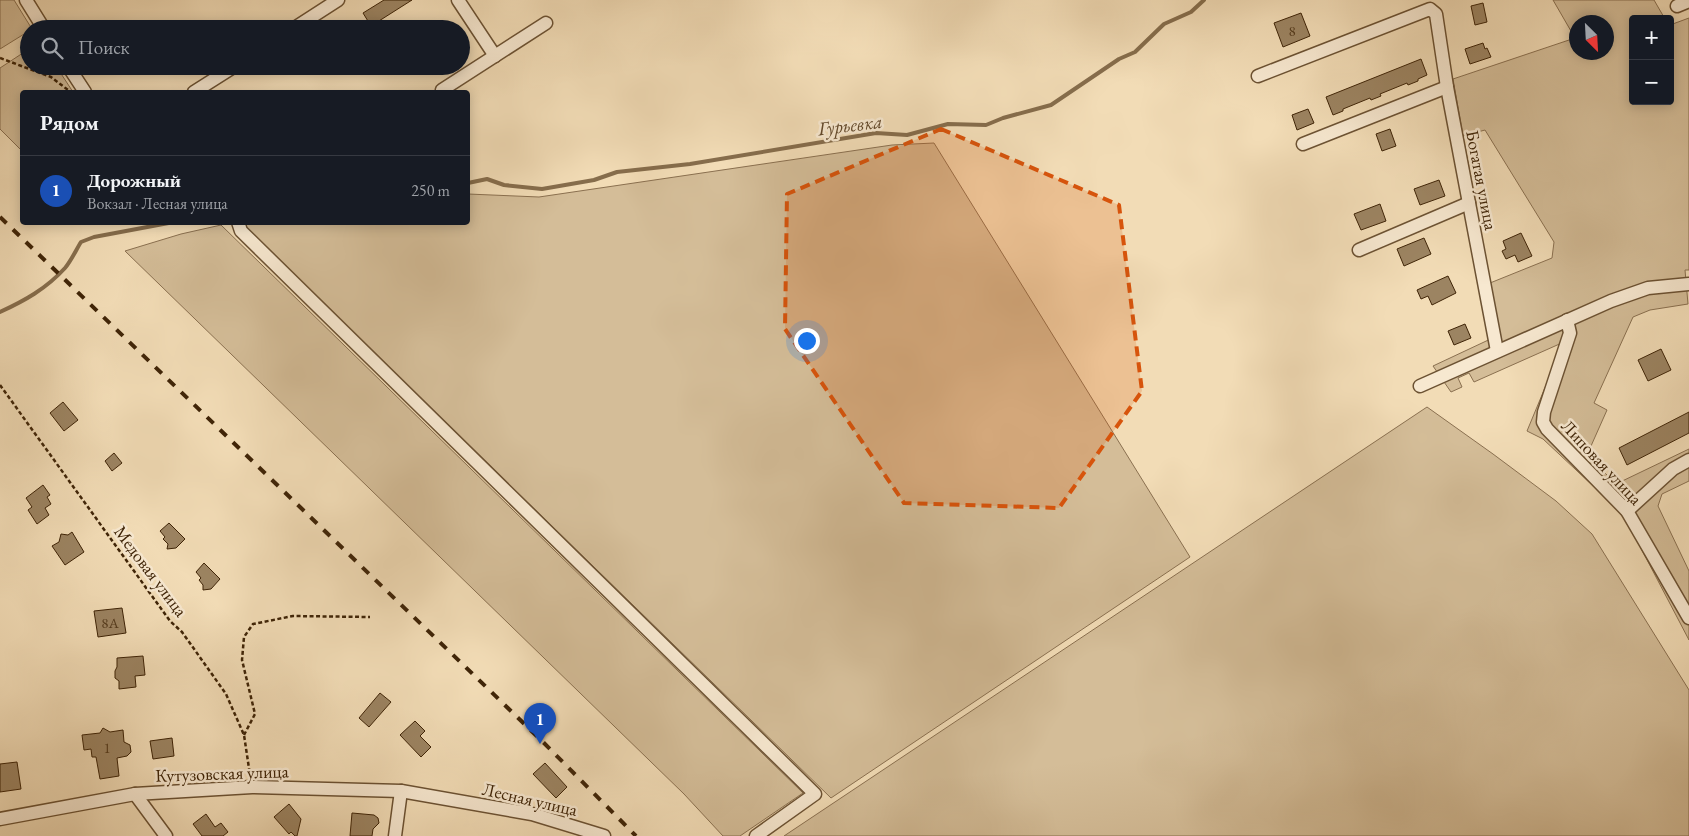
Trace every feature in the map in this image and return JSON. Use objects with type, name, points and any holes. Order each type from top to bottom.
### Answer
[{"type":"street","points":[[26,0],[38,20]]},
{"type":"street","points":[[307,20],[338,0]]},
{"type":"street","points":[[458,0],[495,56]]},
{"type":"street","name":"Богатая улица","points":[[1258,76],[1430,9],[1436,14],[1497,351]]},
{"type":"street","points":[[470,72],[546,23]]},
{"type":"street","points":[[74,75],[84,90]]},
{"type":"street","points":[[197,90],[221,75]]},
{"type":"street","points":[[442,90],[465,75]]},
{"type":"street","points":[[1303,144],[1448,87]]},
{"type":"street","points":[[1359,250],[1469,203]]},
{"type":"street","points":[[239,225],[241,231],[815,794],[756,836]]},
{"type":"street","points":[[1420,386],[1611,301],[1648,288],[1689,284]]},
{"type":"street","name":"Липовая улица","points":[[1567,320],[1570,333],[1544,412],[1543,422],[1547,429],[1628,511],[1689,618]]},
{"type":"street","points":[[1628,511],[1673,469],[1689,460]]},
{"type":"street","name":"Кутузовская улица","points":[[0,819],[135,794],[252,787],[401,792],[448,800]]},
{"type":"street","points":[[395,836],[401,792]]},
{"type":"street","points":[[135,794],[166,836]]},
{"type":"street","name":"Лесная улица","points":[[448,800],[532,814],[604,836]]},
{"type":"path","points":[[0,58],[20,65]]},
{"type":"path","points":[[46,75],[68,90]]},
{"type":"path","name":"Медовая улица","points":[[0,385],[170,621],[182,632],[226,694],[244,735],[252,787]]},
{"type":"path","points":[[244,735],[255,714],[242,660],[244,637],[253,624],[293,616],[370,617]]},
{"type":"highlighted area","points":[[941,129],[1119,205],[1142,391],[1059,508],[904,503],[785,329],[787,194]]},
{"type":"shaded area","points":[[0,0],[14,0],[26,20],[20,20],[20,37],[0,49]]},
{"type":"shaded area","points":[[1553,0],[1654,0],[1663,15],[1629,15],[1629,105],[1674,105],[1674,24],[1689,18],[1689,270],[1685,270],[1688,304],[1650,310],[1633,317],[1594,403],[1607,410],[1587,455],[1616,484],[1689,449],[1689,481],[1662,494],[1658,506],[1689,571],[1689,640],[1623,514],[1543,439],[1527,431],[1564,342],[1474,382],[1469,373],[1458,378],[1462,387],[1451,392],[1433,366],[1499,335],[1490,283],[1552,258],[1554,242],[1485,130],[1463,136],[1453,79],[1569,40],[1569,60],[1614,60],[1614,15],[1569,15],[1569,28]]},
{"type":"shaded area","points":[[20,55],[20,75],[62,75],[72,90],[20,90],[20,149],[0,129],[0,68]]},
{"type":"shaded area","points":[[934,143],[1190,557],[831,798],[243,225],[470,225],[470,194],[539,197],[892,145]]},
{"type":"shaded area","points":[[221,225],[803,793],[740,836],[723,836],[684,794],[125,251],[181,234]]},
{"type":"shaded area","points":[[1427,407],[1556,501],[1592,534],[1689,690],[1689,836],[784,836]]},
{"type":"building","points":[[384,0],[412,0],[380,20],[367,20],[363,13]]},
{"type":"building","points":[[1483,3],[1487,22],[1475,25],[1471,6]]},
{"type":"building","points":[[1301,13],[1310,36],[1283,47],[1274,23]]},
{"type":"building","points":[[1483,43],[1491,57],[1470,64],[1465,49]]},
{"type":"building","points":[[1421,59],[1427,75],[1418,79],[1418,81],[1408,85],[1407,83],[1380,94],[1381,96],[1371,100],[1370,98],[1333,115],[1326,97]]},
{"type":"building","points":[[1308,109],[1314,123],[1297,130],[1292,115]]},
{"type":"building","points":[[1390,129],[1396,146],[1382,151],[1376,134]]},
{"type":"building","points":[[1439,180],[1445,196],[1420,205],[1414,189]]},
{"type":"building","points":[[1380,204],[1386,221],[1361,230],[1354,214]]},
{"type":"building","points":[[1521,233],[1532,256],[1518,262],[1515,255],[1506,259],[1502,251],[1506,249],[1503,241]]},
{"type":"building","points":[[1424,238],[1431,254],[1404,266],[1397,249]]},
{"type":"building","points":[[1448,276],[1456,293],[1432,305],[1428,296],[1421,299],[1417,290]]},
{"type":"building","points":[[1465,324],[1471,338],[1454,345],[1448,331]]},
{"type":"building","points":[[1661,349],[1671,370],[1648,381],[1638,360]]},
{"type":"building","points":[[63,402],[78,420],[64,431],[50,413]]},
{"type":"building","points":[[1689,412],[1689,433],[1627,465],[1619,448]]},
{"type":"building","points":[[114,453],[122,463],[112,471],[105,461]]},
{"type":"building","points":[[43,485],[50,495],[47,497],[51,504],[45,508],[49,515],[37,524],[28,510],[32,507],[26,498]]},
{"type":"building","points":[[169,523],[185,539],[176,548],[167,549],[168,544],[163,539],[165,537],[160,531]]},
{"type":"building","points":[[72,532],[84,552],[65,565],[52,546],[59,542],[61,534],[68,535]]},
{"type":"building","points":[[204,563],[220,579],[211,589],[203,590],[203,585],[199,580],[201,578],[196,572]]},
{"type":"building","points":[[122,608],[126,633],[98,637],[94,611]]},
{"type":"building","points":[[143,656],[145,675],[135,676],[136,687],[119,689],[119,681],[115,678],[117,658]]},
{"type":"building","points":[[380,693],[391,702],[369,727],[359,718]]},
{"type":"building","points":[[415,721],[425,731],[420,736],[431,747],[421,757],[400,735]]},
{"type":"building","points":[[103,728],[110,732],[123,730],[124,742],[130,745],[131,752],[127,756],[117,758],[119,776],[100,779],[96,757],[92,757],[91,749],[84,750],[82,735],[100,733]]},
{"type":"building","points":[[172,738],[174,756],[153,759],[150,741]]},
{"type":"building","points":[[17,762],[21,789],[0,792],[0,764]]},
{"type":"building","points":[[545,763],[567,787],[556,798],[533,774]]},
{"type":"building","points":[[289,804],[301,819],[297,836],[291,832],[289,834],[274,817]]},
{"type":"building","points":[[352,813],[374,815],[378,818],[379,823],[373,829],[372,836],[350,836]]},
{"type":"building","points":[[206,814],[215,827],[221,823],[228,832],[223,836],[202,836],[193,824]]},
{"type":"waterway","name":"Гурьевка","points":[[470,183],[487,179],[504,185],[542,189],[594,180],[617,172],[690,164],[876,133],[907,135],[948,124],[986,125],[1003,118],[1051,105],[1119,59],[1135,52],[1164,24],[1191,12],[1204,0]]},
{"type":"waterway","name":"Гурьевка","points":[[0,312],[26,299],[50,282],[67,265],[81,242],[94,237],[158,225]]},
{"type":"railway","points":[[0,217],[542,741],[636,836]]},
{"type":"place","name":"Дорожный","points":[[540,744]]}]
